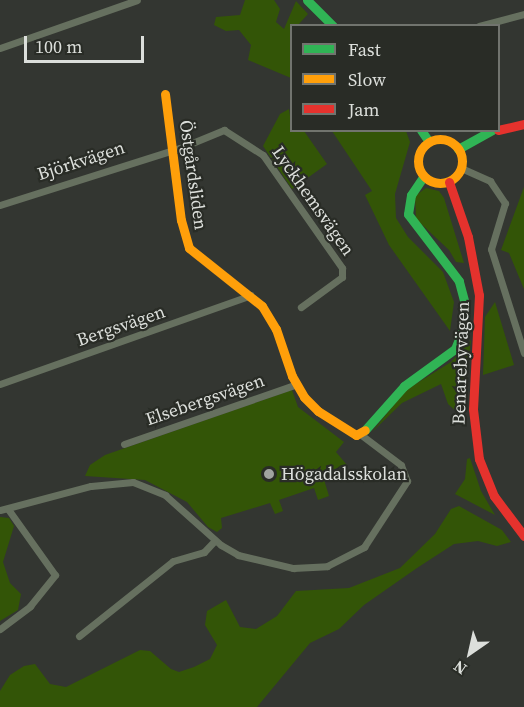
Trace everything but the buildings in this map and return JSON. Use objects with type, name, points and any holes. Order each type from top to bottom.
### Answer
[{"type":"street","points":[[0,48],[137,0]]},
{"type":"street","points":[[307,0],[331,24]]},
{"type":"street","points":[[486,24],[524,14]]},
{"type":"street","name":"Östgårdsliden","points":[[165,94],[182,230],[189,248],[251,295],[276,328],[297,384],[318,411],[352,434],[360,434]]},
{"type":"street","points":[[500,130],[524,124]]},
{"type":"street","name":"Lyckhemsvägen","points":[[172,149],[224,130],[263,155],[344,273],[302,307]]},
{"type":"street","points":[[422,132],[429,142]]},
{"type":"street","points":[[458,149],[488,132]]},
{"type":"street","points":[[0,629],[30,606],[55,575],[4,509],[91,486],[133,482],[170,499],[215,540],[255,561],[293,568],[321,568],[353,556],[382,525],[407,481],[400,465],[360,434],[404,386],[455,349],[464,327],[465,304],[459,280],[408,214],[411,195],[423,177],[418,156],[429,142],[445,139],[458,149],[461,168],[449,182],[435,183],[423,177]]},
{"type":"street","name":"Björkvägen","points":[[0,205],[172,149]]},
{"type":"street","points":[[461,168],[490,181],[505,203],[491,249],[524,353]]},
{"type":"street","name":"Benarebyvägen","points":[[449,182],[468,237],[479,295],[473,409],[479,459],[494,496],[524,536]]},
{"type":"street","name":"Bergsvägen","points":[[0,384],[251,295]]},
{"type":"street","name":"Elsebergsvägen","points":[[124,444],[297,384]]},
{"type":"street","points":[[79,636],[173,561],[204,552],[215,540]]},
{"type":"green space","points":[[245,0],[274,0],[280,9],[276,22],[284,29],[296,1],[308,14],[299,24],[290,24],[290,78],[248,60],[251,45],[239,30],[226,31],[214,25],[216,17],[240,15]]},
{"type":"green space","points":[[289,109],[290,132],[305,132],[327,164],[292,189],[263,146],[280,114]]},
{"type":"green space","points":[[333,132],[406,132],[410,142],[395,194],[396,218],[408,237],[443,272],[454,302],[450,331],[389,245],[365,195],[372,191]]},
{"type":"green space","points":[[524,187],[524,289],[509,253],[501,250]]},
{"type":"green space","points":[[426,188],[439,191],[444,198],[464,263],[456,262],[449,250],[416,219],[415,196]]},
{"type":"green space","points":[[495,302],[514,365],[483,375],[485,317]]},
{"type":"green space","points":[[471,340],[463,400],[457,412],[448,404],[441,384],[402,403],[372,432],[406,390],[451,362]]},
{"type":"green space","name":"Högadalsskolan","points":[[292,390],[298,407],[344,442],[336,452],[347,465],[322,473],[329,496],[318,500],[314,488],[279,500],[283,511],[275,514],[270,503],[221,518],[222,528],[217,532],[208,527],[187,502],[145,480],[85,476],[90,465],[105,455]]},
{"type":"green space","points":[[470,458],[481,491],[495,515],[455,494],[465,479],[467,459]]},
{"type":"green space","points":[[459,506],[502,530],[511,542],[497,546],[478,541],[454,544],[417,568],[364,605],[339,629],[310,643],[257,707],[0,707],[0,691],[10,675],[24,666],[35,664],[50,684],[66,687],[140,650],[150,651],[171,669],[179,672],[194,667],[210,659],[217,645],[205,625],[207,611],[226,600],[240,627],[256,629],[277,616],[296,591],[349,588],[400,568],[435,534],[451,509]]},
{"type":"green space","points":[[0,517],[9,518],[14,526],[3,562],[10,583],[21,594],[18,610],[0,621]]},
{"type":"traffic: fast","points":[[307,0],[331,24]]},
{"type":"traffic: fast","points":[[422,132],[429,142]]},
{"type":"traffic: fast","points":[[458,149],[488,132]]},
{"type":"traffic: fast","points":[[365,430],[404,386],[455,349],[464,327],[465,304],[459,281],[408,214],[411,195],[423,177]]},
{"type":"traffic: slow","points":[[165,94],[181,220],[189,248],[262,306],[276,329],[292,376],[304,397],[318,411],[356,435],[365,430]]},
{"type":"traffic: slow","points":[[440,139],[449,140],[456,145],[461,152],[462,161],[461,170],[456,177],[449,182],[440,183],[431,182],[424,177],[419,170],[418,161],[419,152],[424,145],[431,140],[440,139]]},
{"type":"traffic: jam","points":[[500,130],[524,124]]},
{"type":"traffic: jam","points":[[449,182],[468,237],[479,295],[473,409],[479,459],[494,496],[524,536]]},
{"type":"place","name":"Högadalsskolan","points":[[269,474]]}]
